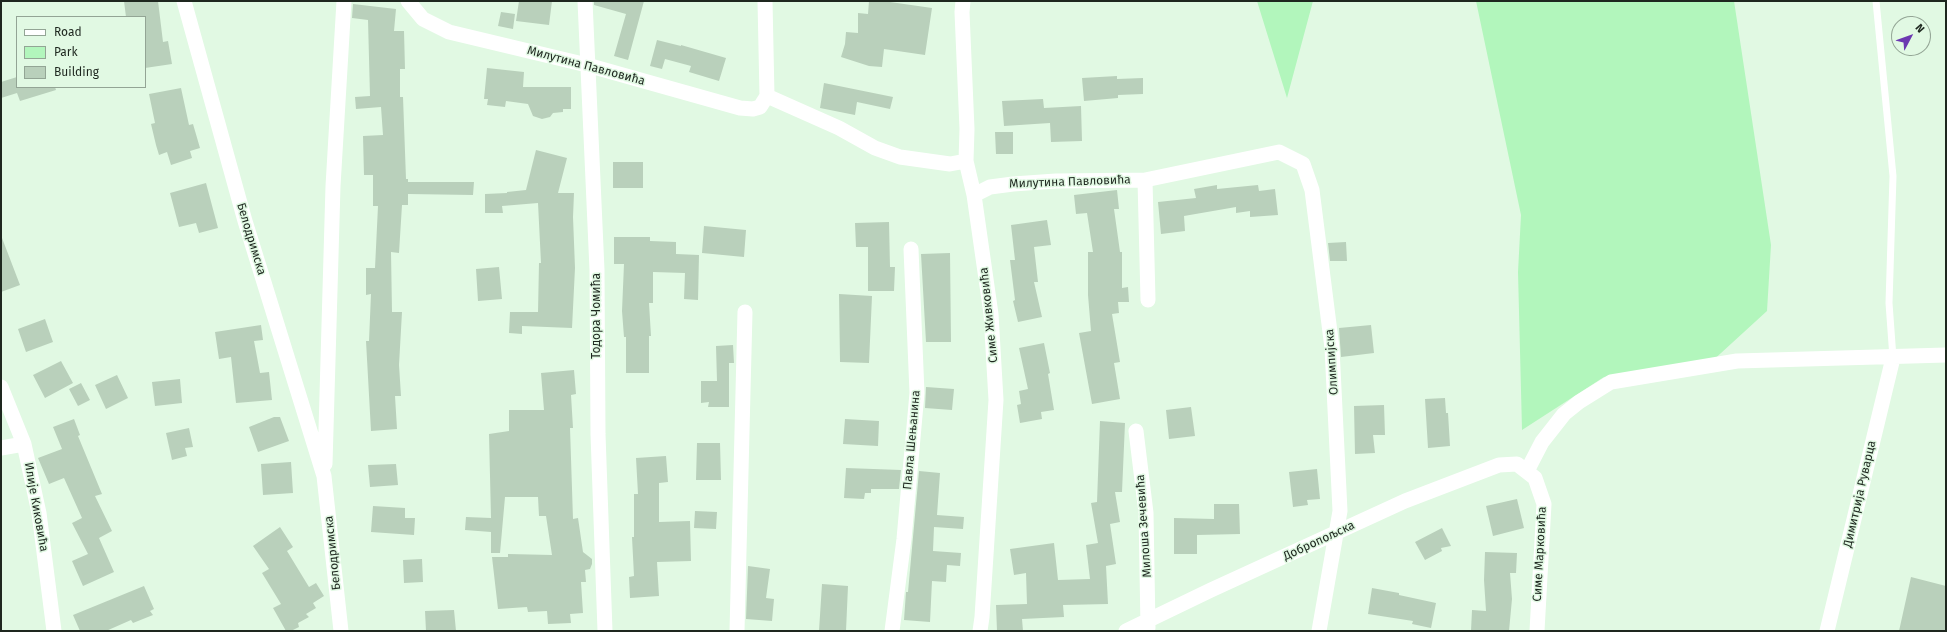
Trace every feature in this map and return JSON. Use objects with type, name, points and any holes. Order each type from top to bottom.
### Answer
[{"type":"street","name":"Белодримска","points":[[184,1],[245,221],[324,476]]},
{"type":"street","name":"Белодримска","points":[[341,631],[324,476],[333,186],[344,1]]},
{"type":"street","name":"Милутина Павловића","points":[[408,1],[423,19],[449,32],[587,65],[740,108],[753,109],[760,107],[767,96]]},
{"type":"street","name":"Тодора Чомића","points":[[586,1],[587,65],[597,270],[598,434],[605,631]]},
{"type":"street","points":[[765,1],[767,96],[839,128],[876,148],[900,157],[950,164],[966,161]]},
{"type":"street","name":"Симе Живковића","points":[[963,1],[962,19],[967,130],[966,161],[974,195],[991,314],[996,400],[980,631]]},
{"type":"street","name":"Милутина Павловића","points":[[974,195],[990,187],[1012,184],[1056,181],[1145,180],[1279,152],[1303,164],[1312,190]]},
{"type":"street","points":[[1145,180],[1148,300]]},
{"type":"street","name":"Олимпијска","points":[[1312,190],[1332,348],[1340,511],[1319,631]]},
{"type":"street","name":"Павла Шењанина","points":[[892,631],[904,539],[917,392],[911,249]]},
{"type":"street","points":[[737,631],[745,312]]},
{"type":"street","points":[[1522,467],[1564,414],[1579,402],[1611,382],[1737,361],[1893,358],[1946,355]]},
{"type":"street","name":"Димитрија Руварца","points":[[1827,631],[1893,358]]},
{"type":"street","name":"Илије Киковића","points":[[1,387],[24,444],[39,513],[54,631]]},
{"type":"street","name":"Милоша Зечевића","points":[[1136,431],[1146,513],[1148,626]]},
{"type":"street","points":[[1,448],[24,444]]},
{"type":"street","name":"Добропољска","points":[[1126,631],[1148,626],[1211,590],[1405,501],[1499,465],[1522,467]]},
{"type":"street","name":"Симе Марковића","points":[[1522,467],[1535,478],[1544,504],[1537,631]]},
{"type":"lane","points":[[1876,1],[1893,176],[1889,303],[1893,358]]},
{"type":"green space","points":[[1257,1],[1313,1],[1287,98]]},
{"type":"green space","points":[[1476,1],[1734,1],[1771,245],[1767,311],[1709,364],[1604,377],[1522,430],[1518,272],[1521,215]]},
{"type":"building","points":[[124,1],[158,1],[163,42],[168,41],[172,64],[146,68],[146,16],[126,16]]},
{"type":"building","points":[[519,1],[552,1],[549,25],[516,21]]},
{"type":"building","points":[[594,1],[644,1],[628,60],[614,56],[626,14],[594,5]]},
{"type":"building","points":[[869,1],[883,1],[932,8],[925,55],[884,49],[882,67],[869,66],[841,57],[845,44],[846,32],[858,33],[858,13],[868,14]]},
{"type":"building","points":[[353,4],[396,9],[394,31],[404,31],[405,69],[400,69],[400,97],[403,97],[406,179],[408,179],[408,182],[474,182],[473,195],[408,194],[408,205],[402,205],[399,253],[391,252],[392,312],[402,312],[399,365],[401,396],[395,396],[397,429],[371,431],[366,341],[369,341],[371,294],[366,295],[366,268],[375,268],[378,206],[373,206],[373,175],[364,175],[363,136],[383,135],[381,107],[356,109],[355,97],[370,96],[368,20],[352,18]]},
{"type":"building","points":[[501,12],[515,14],[513,29],[498,26]]},
{"type":"building","points":[[657,40],[681,45],[726,58],[719,81],[689,72],[691,66],[665,59],[662,69],[650,66]]},
{"type":"building","points":[[487,68],[524,72],[523,87],[571,87],[571,109],[563,109],[563,112],[553,113],[550,117],[542,119],[533,116],[528,104],[506,101],[505,107],[487,105],[488,99],[484,99]]},
{"type":"building","points":[[1117,76],[1117,79],[1143,78],[1143,94],[1118,95],[1118,98],[1084,101],[1082,78]]},
{"type":"building","points":[[16,77],[16,88],[55,88],[56,90],[20,101],[17,93],[1,98],[1,82]]},
{"type":"building","points":[[824,83],[893,97],[890,109],[857,102],[855,115],[820,108]]},
{"type":"building","points":[[181,88],[189,125],[193,124],[200,148],[190,151],[192,158],[171,165],[167,152],[159,155],[151,124],[155,123],[149,94]]},
{"type":"building","points":[[1043,99],[1044,108],[1081,106],[1082,141],[1051,142],[1050,123],[1004,126],[1002,101]]},
{"type":"building","points":[[995,132],[1013,132],[1013,154],[996,154]]},
{"type":"building","points":[[536,150],[567,158],[558,193],[574,193],[573,217],[575,268],[572,328],[522,326],[522,334],[509,333],[510,312],[538,312],[539,263],[541,263],[538,203],[502,206],[503,213],[485,213],[485,194],[526,190]]},
{"type":"building","points":[[613,162],[643,162],[643,188],[613,188]]},
{"type":"building","points":[[206,183],[218,228],[199,233],[196,223],[179,227],[170,193]]},
{"type":"building","points":[[1217,185],[1217,189],[1258,185],[1259,191],[1275,189],[1278,215],[1250,217],[1250,211],[1236,213],[1236,207],[1184,216],[1185,231],[1161,234],[1158,202],[1196,198],[1194,189]]},
{"type":"building","points":[[1117,190],[1119,209],[1114,209],[1120,252],[1122,252],[1122,288],[1128,287],[1129,302],[1118,302],[1119,313],[1112,314],[1120,362],[1114,363],[1120,399],[1092,404],[1079,333],[1091,331],[1088,295],[1088,252],[1093,252],[1087,213],[1076,214],[1074,195]]},
{"type":"building","points":[[1047,220],[1051,245],[1034,247],[1038,282],[1034,282],[1042,317],[1018,322],[1013,301],[1015,300],[1010,260],[1015,260],[1011,225]]},
{"type":"building","points":[[889,222],[890,267],[895,267],[894,291],[868,291],[868,247],[856,247],[855,223]]},
{"type":"building","points":[[704,226],[746,230],[744,257],[702,253]]},
{"type":"building","points":[[614,237],[650,237],[650,241],[676,242],[676,254],[699,255],[698,300],[684,299],[685,273],[653,272],[653,303],[649,303],[651,336],[649,336],[649,373],[626,373],[626,337],[624,337],[622,311],[624,264],[614,264]]},
{"type":"building","points":[[1,238],[20,285],[1,292]]},
{"type":"building","points":[[1346,242],[1347,261],[1330,261],[1328,243]]},
{"type":"building","points":[[950,253],[951,342],[926,342],[921,254]]},
{"type":"building","points":[[499,267],[502,299],[478,301],[476,269]]},
{"type":"building","points":[[839,294],[872,296],[869,363],[840,362]]},
{"type":"building","points":[[45,319],[53,342],[26,352],[18,329]]},
{"type":"building","points":[[261,325],[263,340],[254,341],[260,373],[269,372],[272,400],[236,403],[231,357],[219,359],[215,332]]},
{"type":"building","points":[[1371,325],[1374,353],[1341,357],[1339,328]]},
{"type":"building","points":[[1044,343],[1050,373],[1048,374],[1054,410],[1041,412],[1042,419],[1020,423],[1017,405],[1021,404],[1019,391],[1028,389],[1019,348]]},
{"type":"building","points":[[733,345],[734,363],[729,363],[729,407],[708,407],[709,402],[701,403],[701,381],[717,381],[716,346]]},
{"type":"building","points":[[61,361],[73,383],[45,398],[33,375]]},
{"type":"building","points":[[574,370],[576,394],[571,395],[573,428],[570,428],[573,519],[578,518],[583,552],[592,559],[592,564],[590,569],[585,570],[586,582],[581,582],[583,613],[570,614],[571,623],[548,624],[547,611],[528,612],[527,607],[498,609],[492,557],[508,557],[508,554],[552,555],[546,516],[539,516],[538,497],[505,497],[500,553],[491,553],[491,532],[465,530],[466,517],[491,518],[489,434],[509,431],[509,410],[544,410],[541,373]]},
{"type":"building","points":[[117,375],[128,398],[106,409],[95,385]]},
{"type":"building","points":[[180,379],[182,403],[155,406],[152,382]]},
{"type":"building","points":[[81,383],[90,400],[78,406],[69,389]]},
{"type":"building","points":[[926,387],[954,389],[952,410],[925,408]]},
{"type":"building","points":[[1445,398],[1446,413],[1448,413],[1450,446],[1428,448],[1425,399]]},
{"type":"building","points":[[1384,405],[1385,435],[1373,435],[1375,453],[1355,454],[1354,406]]},
{"type":"building","points":[[1191,407],[1195,436],[1169,439],[1166,410]]},
{"type":"building","points":[[274,417],[280,417],[289,441],[258,452],[249,427]]},
{"type":"building","points":[[74,419],[80,435],[78,436],[102,494],[95,496],[112,531],[99,538],[114,572],[83,586],[72,561],[88,554],[72,523],[82,518],[64,478],[49,484],[38,458],[62,449],[53,427]]},
{"type":"building","points":[[845,419],[879,421],[878,446],[843,444]]},
{"type":"building","points":[[1100,421],[1125,423],[1122,492],[1115,492],[1120,522],[1110,524],[1116,564],[1106,566],[1108,604],[1063,605],[1064,617],[1022,619],[1023,631],[997,631],[996,605],[1027,604],[1026,573],[1014,575],[1010,549],[1054,543],[1058,580],[1090,579],[1086,545],[1098,543],[1091,503],[1097,502]]},
{"type":"building","points":[[189,428],[193,447],[185,448],[187,456],[172,460],[166,433]]},
{"type":"building","points":[[697,443],[720,443],[721,480],[696,480]]},
{"type":"building","points":[[666,456],[668,482],[659,483],[659,522],[690,521],[691,561],[657,562],[659,596],[630,598],[629,577],[634,576],[632,537],[634,537],[634,494],[638,494],[636,458]]},
{"type":"building","points":[[291,462],[293,493],[263,495],[261,464]]},
{"type":"building","points":[[396,464],[398,485],[370,487],[368,465]]},
{"type":"building","points":[[846,468],[901,470],[899,489],[871,489],[871,493],[865,493],[864,499],[844,498]]},
{"type":"building","points":[[1317,469],[1320,499],[1307,500],[1308,505],[1293,507],[1289,472]]},
{"type":"building","points":[[919,471],[940,473],[937,515],[964,517],[963,529],[934,527],[933,551],[961,553],[960,566],[947,565],[946,582],[932,581],[930,622],[904,620]]},
{"type":"building","points":[[1517,499],[1524,528],[1493,536],[1486,506]]},
{"type":"building","points":[[1214,504],[1239,504],[1240,534],[1197,535],[1197,554],[1174,554],[1174,518],[1214,519]]},
{"type":"building","points":[[373,506],[405,508],[405,518],[415,518],[414,535],[371,532]]},
{"type":"building","points":[[695,511],[717,512],[716,529],[694,528]]},
{"type":"building","points":[[280,527],[293,547],[287,551],[309,587],[316,583],[324,596],[313,603],[316,608],[306,614],[309,617],[298,623],[299,627],[291,631],[286,631],[273,608],[281,604],[262,573],[269,569],[253,546]]},
{"type":"building","points":[[1442,528],[1451,546],[1441,548],[1442,551],[1425,560],[1415,542]]},
{"type":"building","points":[[1485,552],[1517,553],[1516,573],[1510,573],[1512,599],[1509,631],[1471,631],[1472,610],[1486,611],[1484,580]]},
{"type":"building","points":[[422,559],[423,582],[404,583],[403,560]]},
{"type":"building","points":[[748,566],[770,569],[766,598],[774,599],[772,621],[746,619]]},
{"type":"building","points":[[1911,577],[1946,586],[1946,631],[1899,631]]},
{"type":"building","points":[[822,584],[848,586],[846,631],[819,631]]},
{"type":"building","points":[[144,586],[154,609],[150,611],[153,615],[133,623],[131,620],[106,631],[80,631],[73,615]]},
{"type":"building","points":[[1372,588],[1399,593],[1399,595],[1436,603],[1431,628],[1412,624],[1413,621],[1368,614]]},
{"type":"building","points":[[454,610],[456,631],[426,631],[425,611]]}]
